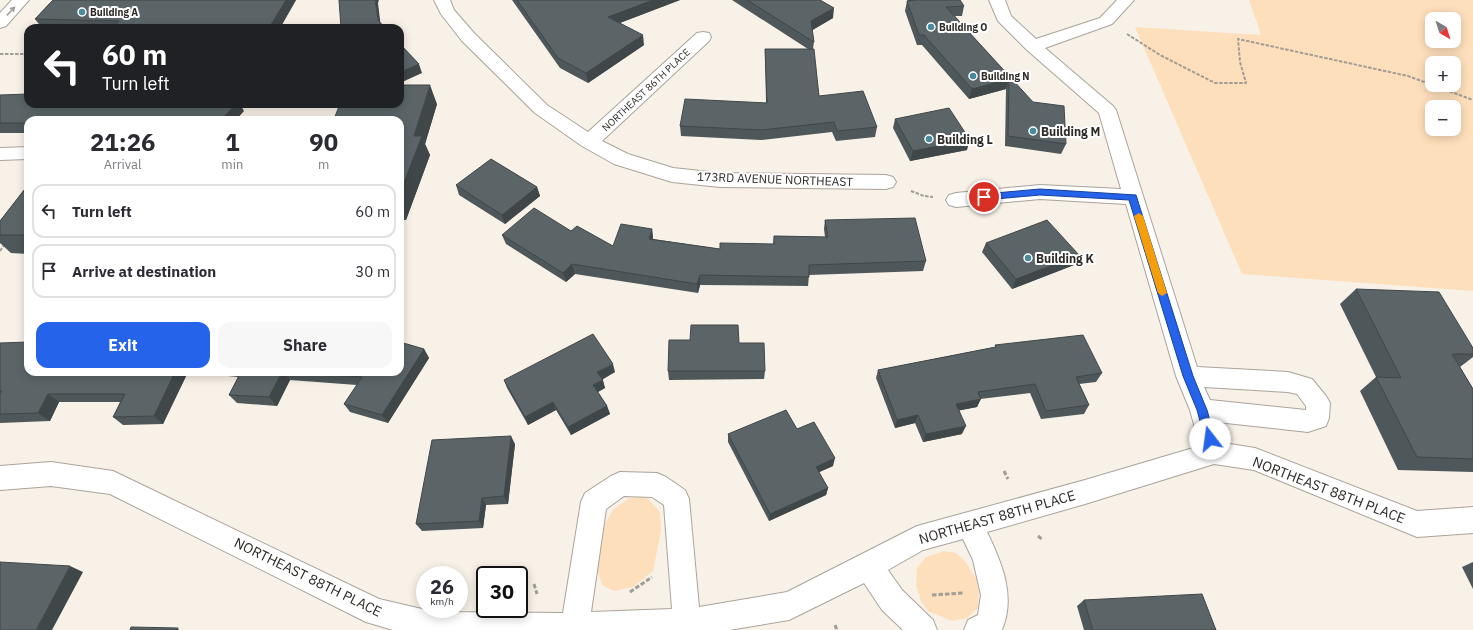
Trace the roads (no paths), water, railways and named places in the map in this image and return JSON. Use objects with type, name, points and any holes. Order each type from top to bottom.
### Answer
[{"type":"street","points":[[0,23],[22,0]]},
{"type":"street","name":"173RD AVENUE NORTHEAST","points":[[442,0],[448,11],[468,38],[541,109],[589,142],[622,159],[672,175],[720,180],[886,182]]},
{"type":"street","points":[[997,0],[1004,18],[1107,110],[1188,376],[1202,410],[1214,453]]},
{"type":"street","points":[[1034,46],[1106,21],[1126,0]]},
{"type":"street","name":"NORTHEAST 86TH PLACE","points":[[589,142],[703,37]]},
{"type":"street","points":[[0,154],[24,153]]},
{"type":"street","points":[[956,200],[1040,192],[1133,197]]},
{"type":"street","points":[[1188,376],[1288,382],[1304,386],[1318,403],[1317,418],[1308,421],[1202,410]]},
{"type":"street","name":"NORTHEAST 88TH PLACE","points":[[0,478],[51,474],[113,483],[376,612],[436,626],[575,627],[687,623],[789,606],[869,566],[917,539],[1085,492],[1214,453],[1255,459],[1417,524],[1473,520]]},
{"type":"street","points":[[575,627],[594,502],[620,484],[658,485],[676,499],[687,623]]},
{"type":"street","points":[[970,524],[986,558],[995,595],[990,624],[978,630]]},
{"type":"street","points":[[869,566],[892,600],[923,630]]},
{"type":"place","name":"Building A","points":[[82,12]]},
{"type":"place","name":"Building O","points":[[931,27]]},
{"type":"place","name":"Building N","points":[[973,76]]},
{"type":"place","name":"Building M","points":[[1033,131]]},
{"type":"place","name":"Building L","points":[[929,139]]},
{"type":"place","name":"Building K","points":[[1028,258]]}]
